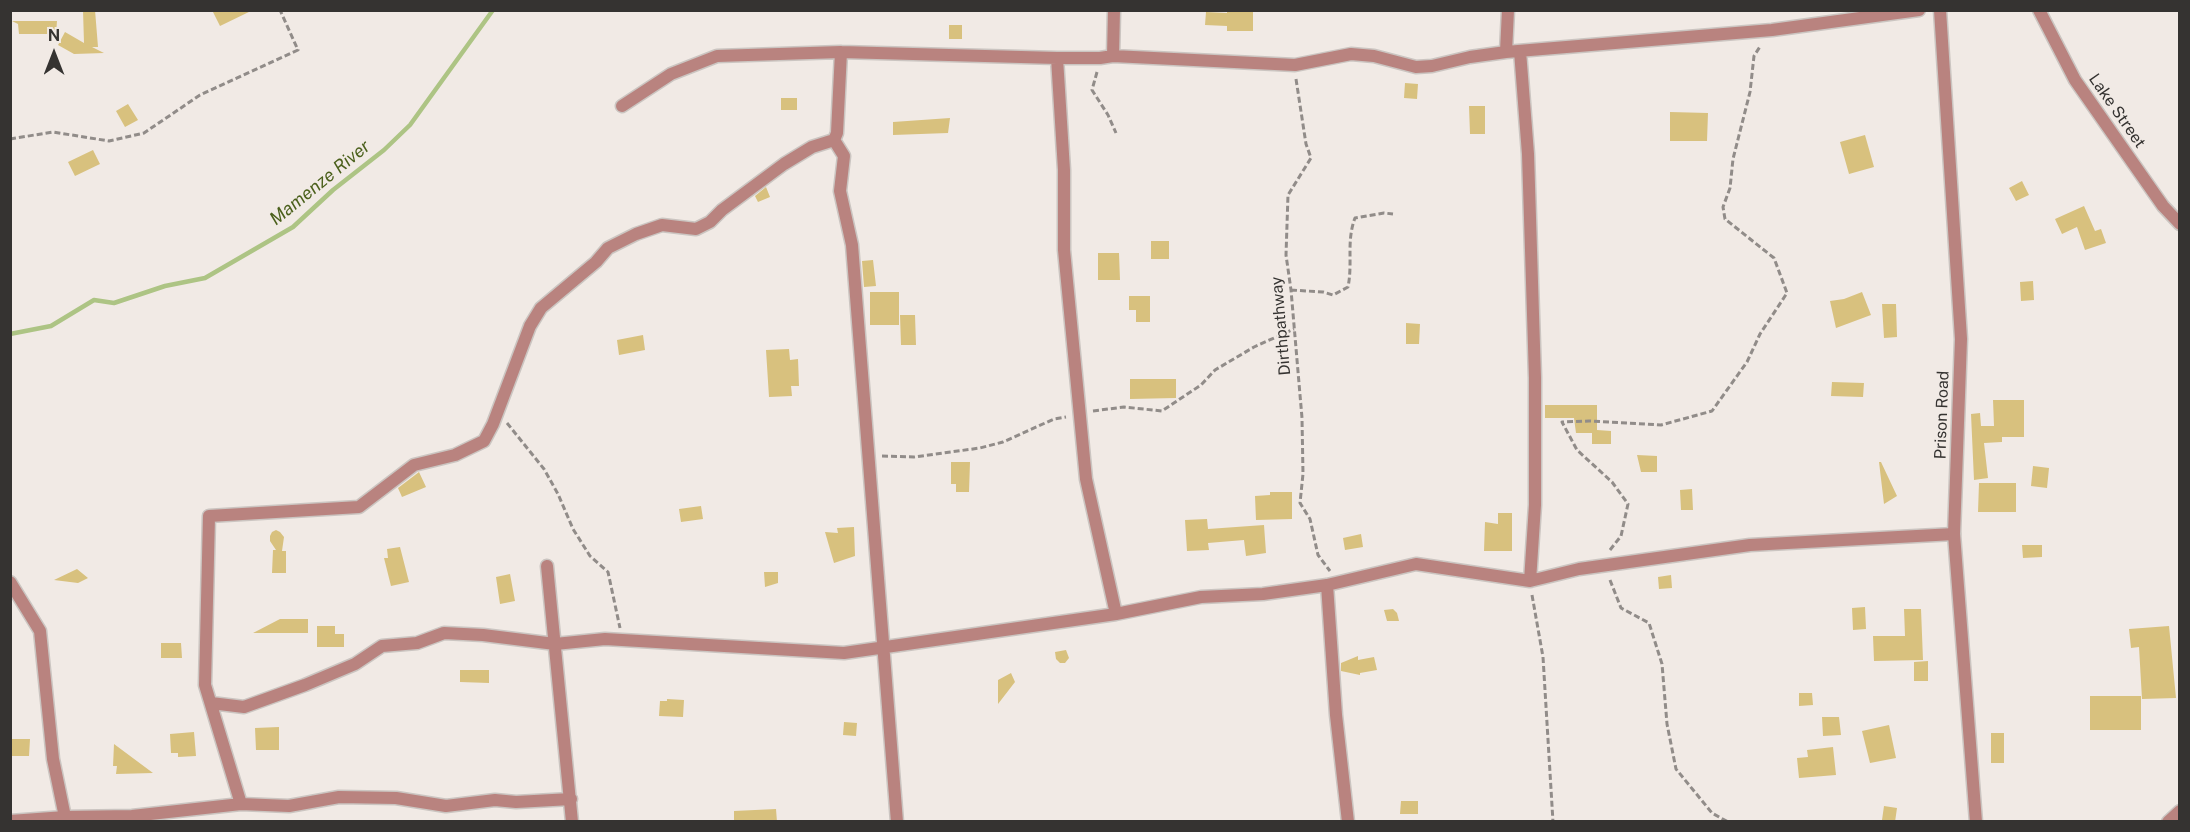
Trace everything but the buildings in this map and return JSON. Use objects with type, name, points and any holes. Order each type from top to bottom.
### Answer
[{"type":"street","points":[[1106,57],[1114,10]]},
{"type":"street","points":[[1506,52],[1508,10]]},
{"type":"street","points":[[622,106],[671,74],[717,56],[841,52],[1057,58],[1106,57],[1295,65],[1351,54],[1374,56],[1408,66],[1424,67],[1506,52],[1769,31],[1919,10]]},
{"type":"street","name":"Prison Road","points":[[1940,10],[1961,339],[1954,534],[1976,822]]},
{"type":"street","name":"Lake Street","points":[[2039,10],[2075,80],[2163,206],[2180,224]]},
{"type":"street","points":[[1520,51],[1528,154],[1535,378],[1535,505],[1530,581]]},
{"type":"street","points":[[241,804],[205,685],[209,516],[359,507],[414,465],[455,455],[484,441],[530,326],[541,308],[596,262],[608,248],[636,234],[662,225],[696,229],[710,222],[784,164],[812,147],[834,140],[837,133],[841,52]]},
{"type":"street","points":[[1057,58],[1064,170],[1064,250],[1086,479],[1116,614]]},
{"type":"street","points":[[834,140],[844,156],[840,190],[852,245],[897,822]]},
{"type":"street","points":[[211,703],[244,707],[305,686],[355,664],[382,646],[417,643],[444,633],[483,635],[555,644],[605,639],[844,653],[1116,614],[1201,597],[1263,594],[1333,584],[1416,564],[1530,581],[1579,569],[1750,545],[1954,534]]},
{"type":"street","points":[[547,566],[572,822]]},
{"type":"street","points":[[10,582],[40,631],[53,759],[65,817]]},
{"type":"street","points":[[1333,584],[1336,714],[1348,822]]},
{"type":"street","points":[[10,821],[132,816],[241,804],[289,806],[339,797],[396,798],[446,806],[495,800],[516,802],[571,799]]},
{"type":"street","points":[[2168,822],[2179,811]]},
{"type":"path","points":[[10,139],[53,132],[109,141],[144,133],[200,95],[298,50],[280,10]]},
{"type":"path","points":[[1607,554],[1621,536],[1628,504],[1612,482],[1577,450],[1562,422],[1661,424],[1712,411],[1748,362],[1760,334],[1787,293],[1774,258],[1725,219],[1723,207],[1730,188],[1733,159],[1750,92],[1754,56],[1769,31]]},
{"type":"path","points":[[1106,57],[1092,90],[1116,133]]},
{"type":"path","name":"Dirthpathway","points":[[1295,65],[1300,110],[1311,158],[1288,195],[1286,255],[1292,291],[1302,418],[1303,474],[1300,503],[1310,519],[1318,555],[1333,584]]},
{"type":"path","points":[[1292,291],[1323,292],[1333,295],[1348,287],[1351,272],[1348,243],[1355,218],[1384,213],[1393,214]]},
{"type":"path","points":[[497,413],[544,470],[558,494],[573,530],[590,556],[608,572],[622,640]]},
{"type":"path","points":[[1603,579],[1611,580],[1621,608],[1649,623],[1662,664],[1666,724],[1676,769],[1712,813],[1728,822]]},
{"type":"path","points":[[1530,581],[1543,657],[1553,822]]},
{"type":"waterway","name":"Mamenze River","points":[[10,334],[51,326],[94,300],[114,303],[165,286],[205,278],[293,227],[410,125],[493,10]]}]
